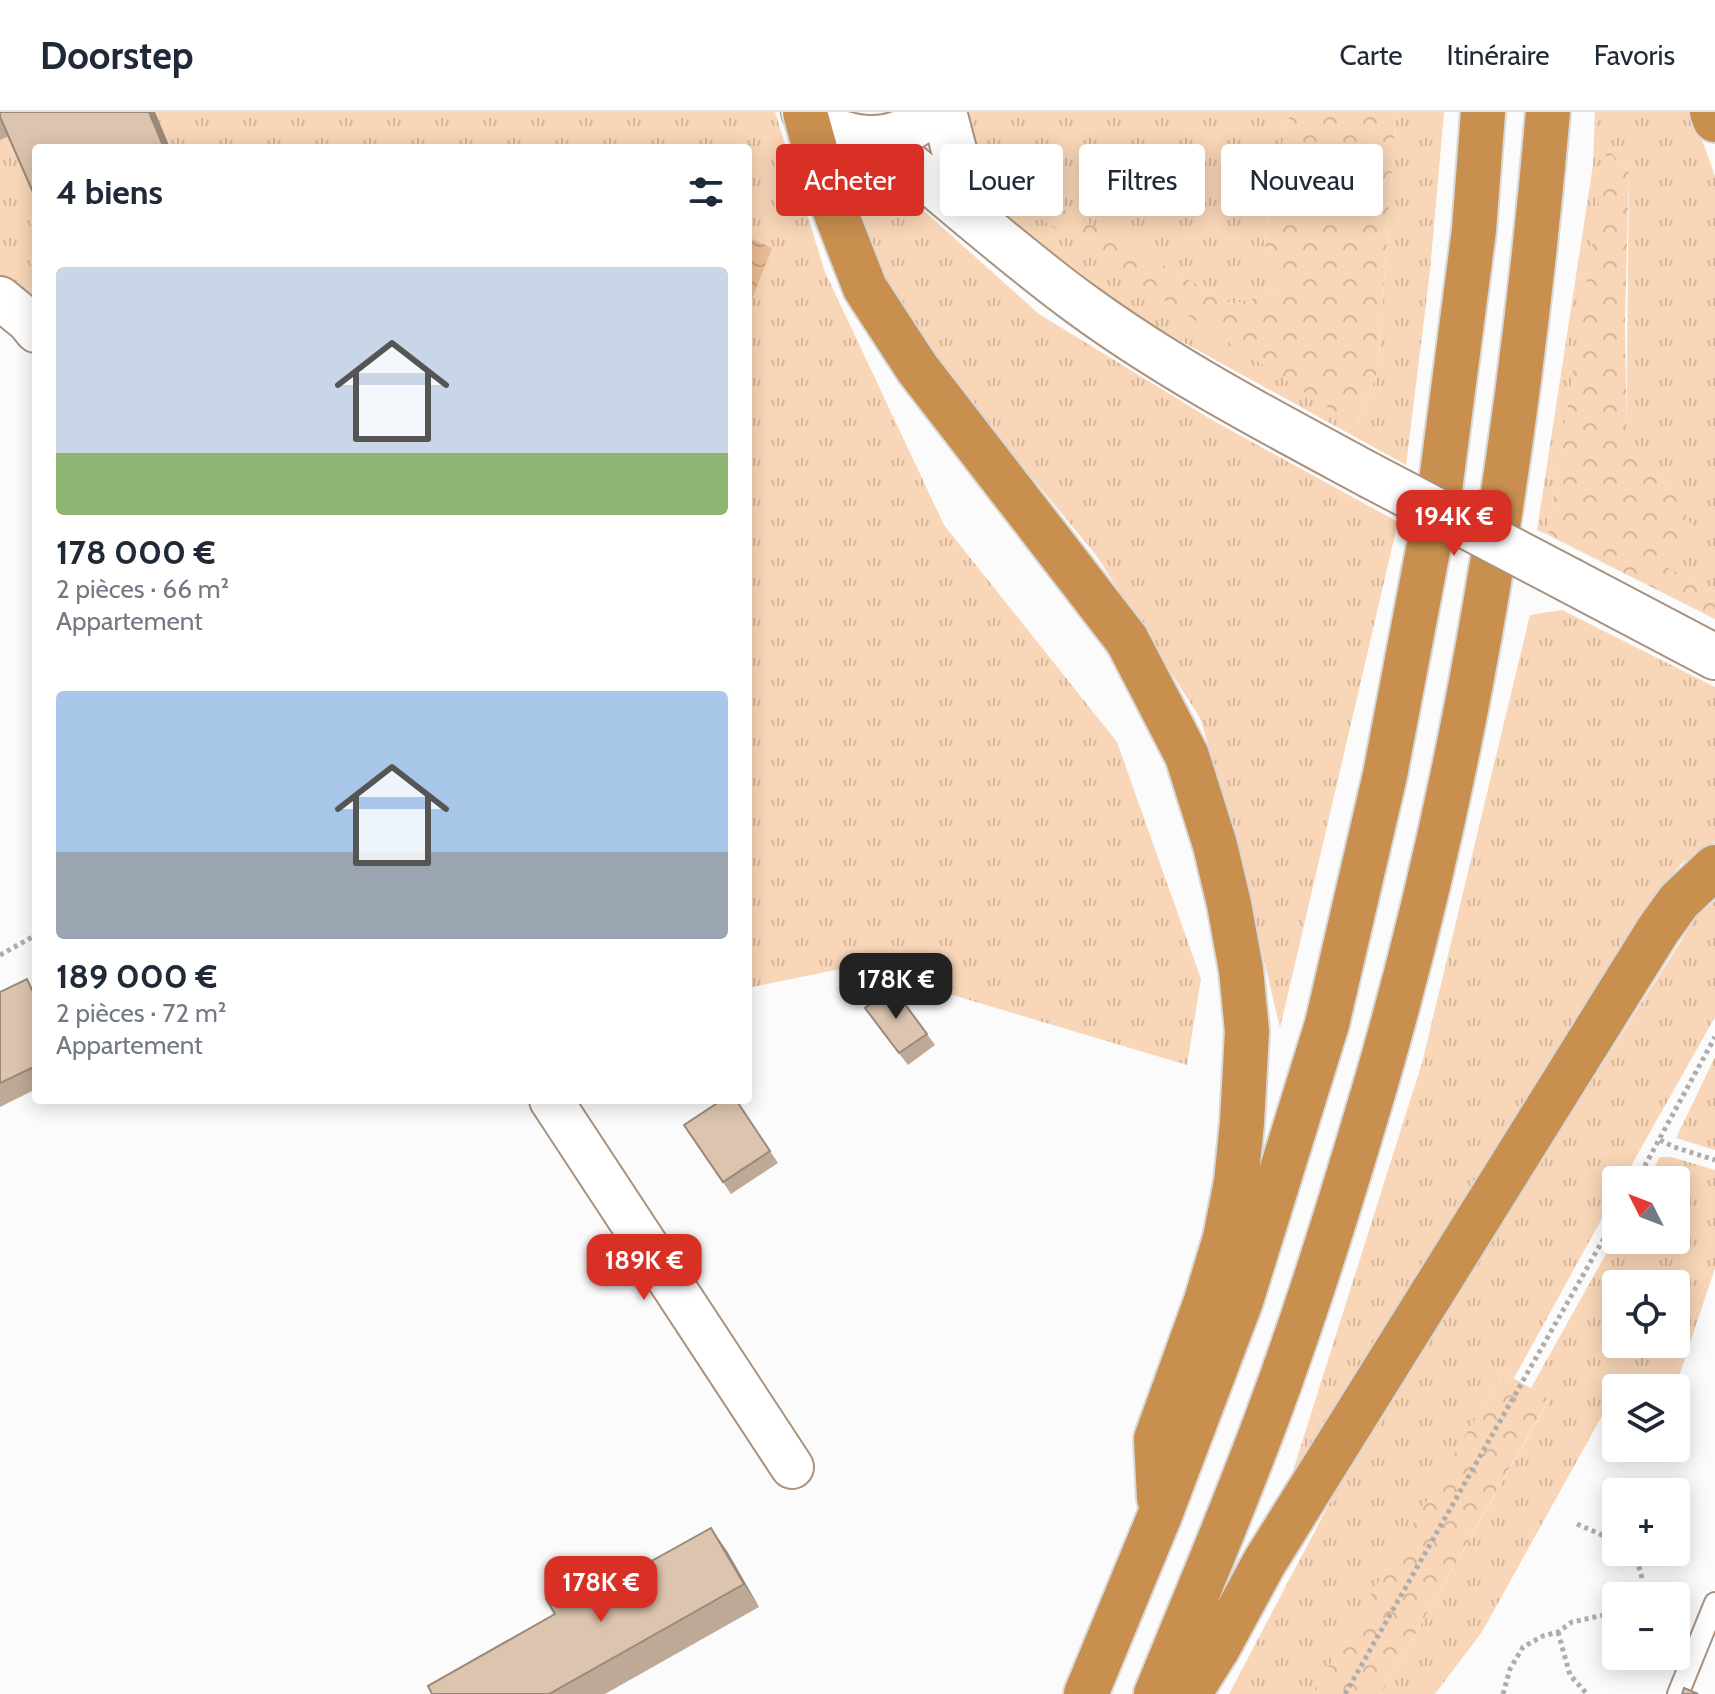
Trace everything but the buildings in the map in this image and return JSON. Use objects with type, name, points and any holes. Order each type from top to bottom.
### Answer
[{"type":"highway","points":[[804,112],[826,188],[865,288],[917,368],[1127,640],[1187,756],[1215,845],[1229,904],[1247,1031],[1242,1123],[1236,1182],[1225,1238],[1206,1301],[1156,1439],[1160,1515]]},
{"type":"highway","points":[[1086,1694],[1160,1515],[1241,1301],[1327,1024],[1389,759],[1441,482],[1474,230],[1483,112]]},
{"type":"highway","points":[[1156,1694],[1242,1485],[1314,1285],[1377,1080],[1425,893],[1470,686],[1507,479],[1533,274],[1548,112]]},
{"type":"highway","points":[[1712,112],[1715,120]]},
{"type":"highway","points":[[1189,1694],[1264,1563],[1658,930],[1687,892],[1715,867]]},
{"type":"street","points":[[804,112],[826,129],[852,138],[878,139],[903,132],[930,112]]},
{"type":"street","points":[[944,112],[952,144]]},
{"type":"street","points":[[878,139],[940,189]]},
{"type":"street","points":[[973,216],[1027,263],[1107,322],[1261,417],[1715,657]]},
{"type":"street","points":[[0,298],[32,326]]},
{"type":"street","points":[[554,1104],[792,1467]]},
{"type":"lane","points":[[1678,1694],[1715,1603]]},
{"type":"path","points":[[0,955],[32,937]]},
{"type":"path","points":[[1645,1166],[1715,1037]]},
{"type":"path","points":[[1660,1140],[1715,1160]]},
{"type":"path","points":[[1345,1694],[1602,1242]]},
{"type":"path","points":[[1577,1524],[1602,1535]]},
{"type":"path","points":[[1503,1694],[1510,1669],[1523,1647],[1558,1632],[1572,1622],[1602,1615]]},
{"type":"path","points":[[1558,1632],[1570,1675],[1587,1694]]},
{"type":"green space","points":[[0,112],[775,112],[785,144],[776,144],[776,216],[808,216],[825,272],[944,525],[1117,742],[1201,979],[1187,1065],[855,966],[752,987],[752,144],[32,144],[32,324],[0,295]]},
{"type":"green space","points":[[964,112],[1291,112],[1282,144],[1221,144],[1221,216],[1268,216],[1264,242],[1283,291],[1232,304],[1063,210],[1063,144],[972,144]]},
{"type":"green space","points":[[1291,112],[1396,112],[1378,370],[1356,426],[1036,216],[1063,216],[1063,209],[1232,304],[1282,291],[1264,242],[1268,216],[1383,216],[1383,144],[1282,144]]},
{"type":"green space","points":[[1396,112],[1444,112],[1430,271],[1406,465],[1141,319],[1005,216],[1062,216],[1356,426],[1378,370]]},
{"type":"green space","points":[[1595,112],[1692,112],[1715,176],[1715,592],[1654,561],[1669,484],[1626,451],[1629,171],[1608,150],[1548,535],[1537,530],[1593,165]]},
{"type":"green space","points":[[1607,149],[1629,171],[1625,322],[1627,451],[1669,484],[1692,526],[1655,561],[1715,592],[1715,619],[1548,535]]},
{"type":"green space","points":[[924,211],[1039,314],[1212,420],[1398,522],[1280,1028],[1229,813],[1200,718],[1096,555],[929,353],[848,216],[924,216]]},
{"type":"green space","points":[[1562,610],[1715,687],[1715,842],[1681,864],[1643,911],[1291,1477],[1422,1063],[1530,615]]},
{"type":"green space","points":[[1715,901],[1715,1017],[1631,1166],[1602,1166],[1602,1218],[1514,1378],[1503,1372],[1314,1694],[1229,1694],[1355,1455],[1696,917]]},
{"type":"green space","points":[[1715,1057],[1715,1150],[1676,1138]]},
{"type":"green space","points":[[1660,1157],[1671,1157],[1715,1170],[1715,1268],[1690,1343],[1690,1270],[1602,1270],[1602,1358],[1685,1358],[1680,1374],[1602,1374],[1602,1416],[1482,1632],[1435,1694],[1381,1694],[1549,1400],[1531,1388],[1606,1254],[1690,1254],[1690,1166],[1655,1166]]},
{"type":"green space","points":[[1503,1372],[1549,1399],[1381,1694],[1312,1694]]},
{"type":"water","points":[[752,239],[772,248],[752,299]]}]
